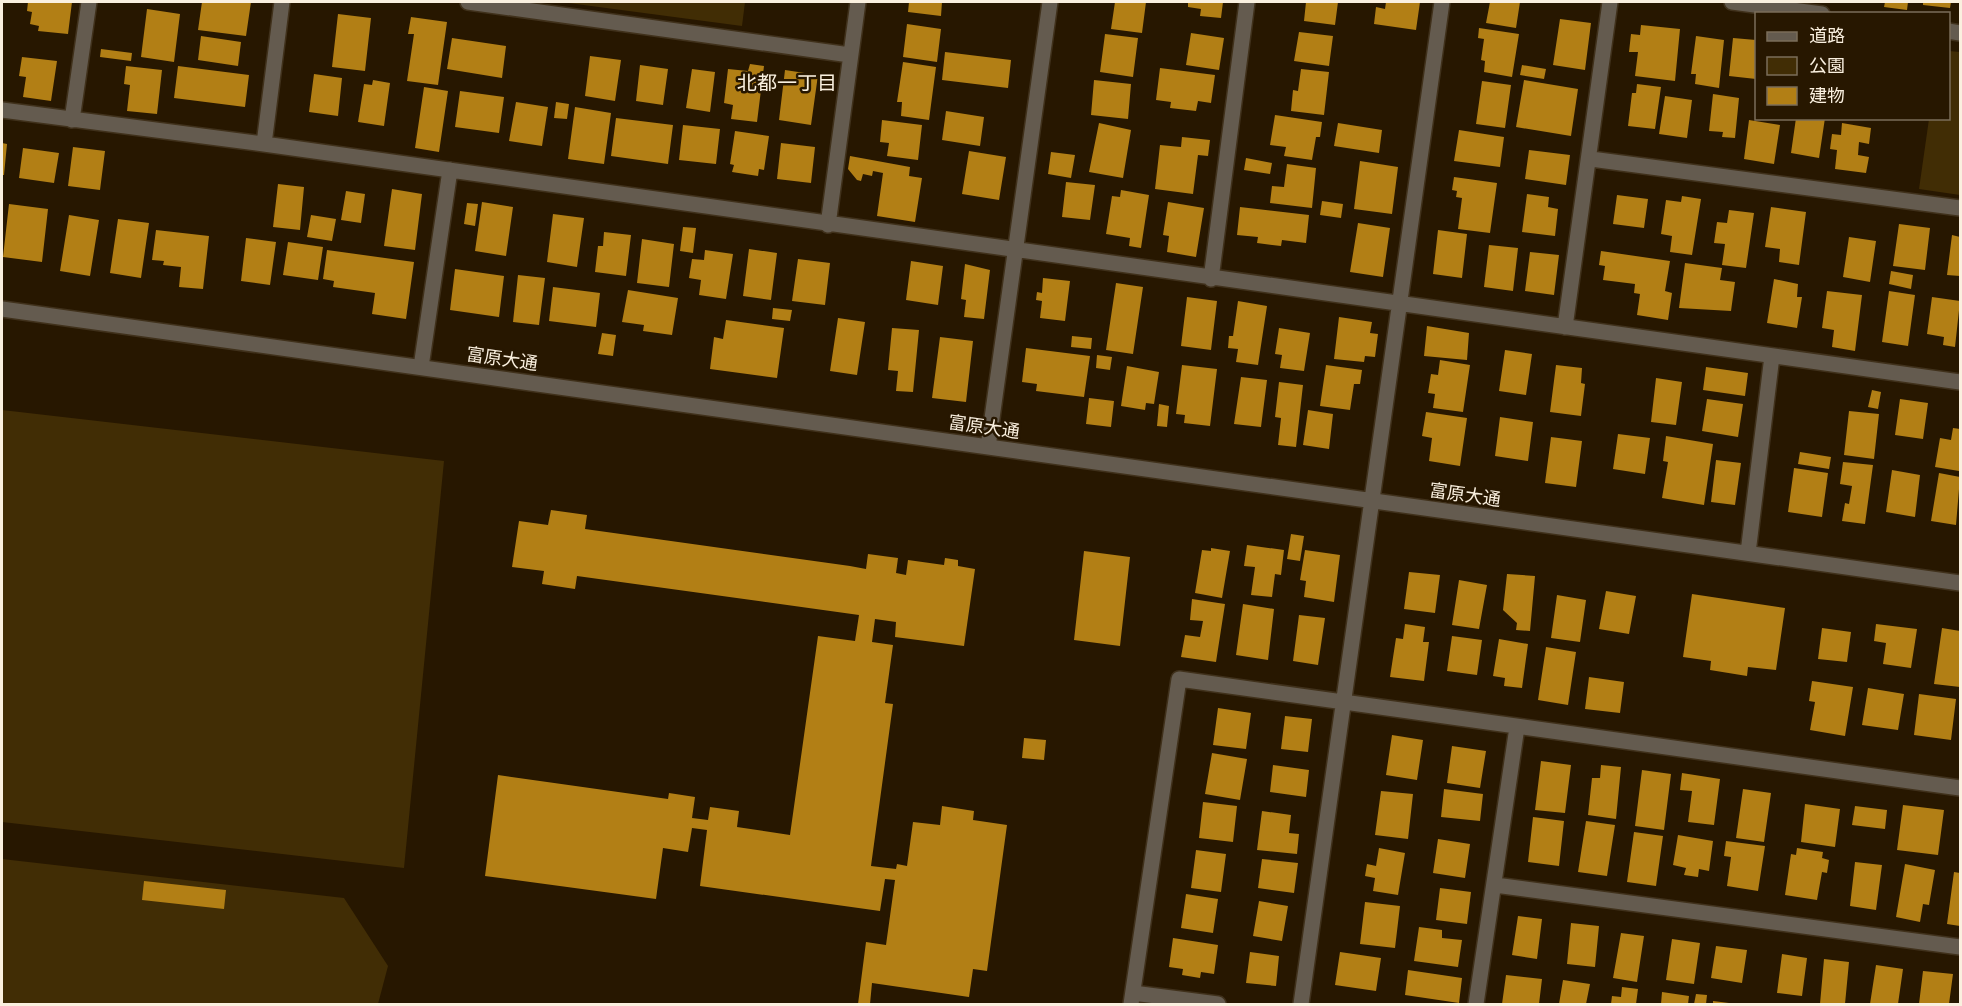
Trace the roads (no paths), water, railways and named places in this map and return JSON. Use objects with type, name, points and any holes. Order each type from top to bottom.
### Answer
[{"type":"street","points":[[72,120],[90,2]]},
{"type":"street","points":[[264,144],[282,2]]},
{"type":"street","points":[[468,2],[850,55]]},
{"type":"street","points":[[828,225],[858,2]]},
{"type":"street","points":[[988,447],[1050,2]]},
{"type":"street","points":[[1211,279],[1247,2]]},
{"type":"street","points":[[1301,1005],[1442,2]]},
{"type":"street","points":[[1565,327],[1610,2]]},
{"type":"street","points":[[1732,2],[1807,12]]},
{"type":"street","points":[[2,110],[264,144],[1211,279],[1960,382]]},
{"type":"street","points":[[1590,159],[1960,208]]},
{"type":"street","points":[[421,367],[450,170]]},
{"type":"street","name":"富原大通","points":[[2,309],[1960,583]]},
{"type":"street","points":[[1748,554],[1772,356]]},
{"type":"street","points":[[1218,1005],[1132,999],[1179,679],[1960,788]]},
{"type":"street","points":[[1476,1005],[1496,885],[1517,727]]},
{"type":"street","points":[[1496,885],[1960,947]]},
{"type":"district","name":"北都一丁目","points":[[787,83]]}]
